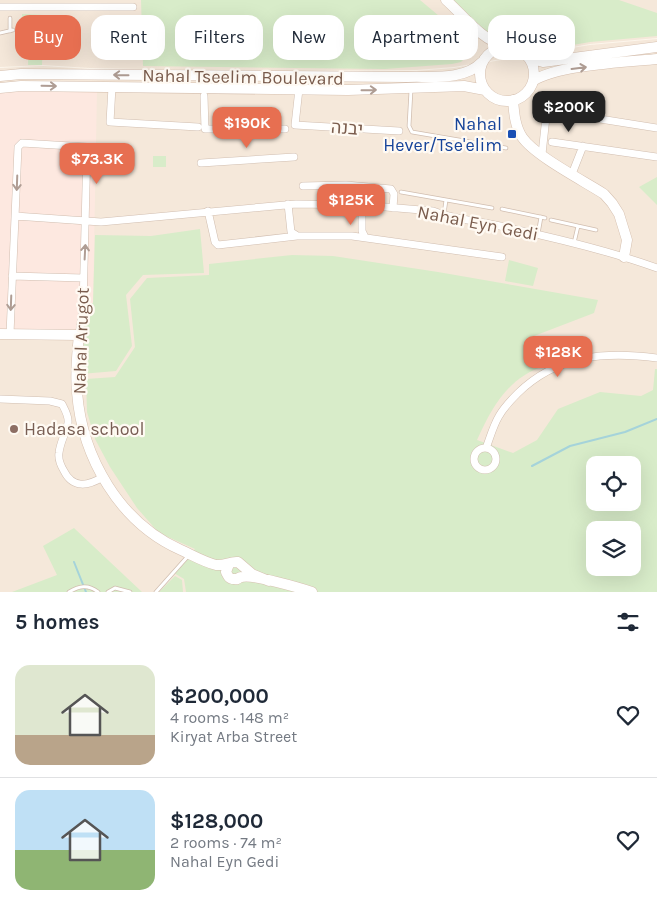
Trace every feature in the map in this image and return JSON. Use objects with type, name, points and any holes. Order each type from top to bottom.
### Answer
[{"type":"main road","points":[[446,0],[463,15]]},
{"type":"main road","points":[[478,29],[488,37]]},
{"type":"main road","points":[[478,29],[484,45],[480,78],[485,90],[498,99],[513,100],[525,93],[533,81],[543,75],[563,70],[657,59]]},
{"type":"main road","points":[[575,58],[657,47]]},
{"type":"main road","points":[[483,61],[488,56]]},
{"type":"main road","points":[[530,60],[533,69],[533,81]]},
{"type":"main road","points":[[536,60],[543,62],[558,60]]},
{"type":"main road","name":"Nahal Tseelim Boulevard","points":[[0,76],[21,74],[406,77],[466,73],[476,68],[483,61]]},
{"type":"main road","name":"Nahal Tseelim Boulevard","points":[[0,88],[21,86],[299,90],[411,89],[464,86],[485,90]]},
{"type":"main road","points":[[513,100],[515,118],[522,137],[542,154],[604,194],[612,203],[619,214],[627,240],[624,257]]},
{"type":"main road","points":[[5,334],[79,335]]},
{"type":"main road","name":"Nahal Arugot","points":[[79,335],[76,369],[80,415],[91,450],[112,493],[137,522],[153,536],[212,564],[227,568]]},
{"type":"main road","points":[[243,572],[236,580],[228,576],[227,568],[237,562],[243,572],[269,581],[310,591]]},
{"type":"street","points":[[0,7],[38,3],[133,7]]},
{"type":"street","points":[[112,87],[110,122],[198,127]]},
{"type":"street","name":"יבנה","points":[[299,90],[295,124],[399,131]]},
{"type":"street","points":[[204,96],[205,129],[285,129]]},
{"type":"street","points":[[542,154],[546,117],[556,112],[657,128]]},
{"type":"street","points":[[552,142],[657,157]]},
{"type":"street","name":"Nahal Arugot","points":[[15,216],[18,147],[22,143],[87,147],[83,307],[79,335]]},
{"type":"street","points":[[572,174],[583,146]]},
{"type":"street","points":[[201,163],[294,157]]},
{"type":"street","points":[[303,186],[346,185],[391,189],[394,194],[393,208]]},
{"type":"street","points":[[288,204],[291,232],[297,236]]},
{"type":"street","name":"Nahal Eyn Gedi","points":[[15,216],[86,222],[120,221],[288,204],[362,205],[433,211],[444,215],[537,234],[624,257],[657,268]]},
{"type":"street","points":[[362,205],[362,232],[365,237]]},
{"type":"street","points":[[208,211],[215,242],[218,245],[297,236],[352,236],[502,257]]},
{"type":"street","points":[[5,334],[12,276],[15,216]]},
{"type":"street","points":[[12,276],[83,278]]},
{"type":"street","points":[[486,448],[498,417],[506,406],[527,384],[545,372],[589,356],[630,354],[657,358]]},
{"type":"street","points":[[0,399],[50,401],[62,404],[68,418],[59,453],[60,464],[65,474],[71,482],[80,485],[93,483],[103,477]]},
{"type":"lane","points":[[0,33],[12,31],[10,18]]},
{"type":"lane","points":[[411,89],[409,126],[412,132],[506,148]]},
{"type":"lane","points":[[401,192],[492,208]]},
{"type":"lane","points":[[444,215],[446,200]]},
{"type":"lane","points":[[502,209],[543,218],[537,234]]},
{"type":"lane","points":[[551,220],[596,230]]},
{"type":"lane","points":[[574,244],[578,226]]},
{"type":"lane","points":[[156,592],[190,554]]},
{"type":"lane","points":[[69,592],[81,586],[93,588],[98,592]]},
{"type":"lane","points":[[108,592],[115,588],[130,592]]},
{"type":"shaded area","points":[[0,0],[657,0],[657,38],[575,47],[575,15],[488,15],[488,60],[495,60],[454,67],[416,70],[253,71],[90,68],[43,65],[0,67]]},
{"type":"shaded area","points":[[657,39],[657,448],[641,459],[641,456],[586,456],[586,470],[353,592],[0,592],[0,68],[43,66],[90,69],[253,72],[416,71],[454,68],[501,60],[575,60],[575,48]]},
{"type":"shaded area","points":[[97,90],[93,304],[87,304],[85,326],[77,325],[76,332],[0,330],[0,91]]},
{"type":"green space","points":[[141,0],[420,0],[438,15],[354,15],[354,60],[463,60],[452,64],[385,69],[143,66],[143,60],[165,60],[165,15],[141,15]]},
{"type":"green space","points":[[453,0],[619,0],[657,13],[657,36],[575,45],[575,15],[488,15],[488,36],[478,26],[478,15],[468,15]]},
{"type":"green space","points":[[28,60],[42,60],[42,65],[28,65]]},
{"type":"green space","points":[[153,156],[166,156],[166,167],[153,167]]},
{"type":"green space","points":[[657,177],[657,205],[639,187]]},
{"type":"green space","points":[[200,229],[204,273],[143,275],[126,295],[132,346],[116,371],[81,374],[87,304],[93,303],[95,235],[151,236]]},
{"type":"green space","points":[[292,255],[333,256],[598,300],[594,313],[534,336],[546,365],[521,377],[503,394],[489,415],[477,440],[513,453],[537,440],[558,409],[600,392],[641,396],[653,390],[655,369],[657,369],[657,592],[186,592],[184,579],[174,573],[195,549],[159,533],[137,508],[110,467],[95,439],[87,412],[86,379],[115,377],[135,347],[130,299],[147,278],[209,275],[209,264]]},
{"type":"green space","points":[[509,260],[538,268],[533,286],[505,281]]},
{"type":"green space","points":[[74,528],[142,592],[12,592],[57,575],[43,546]]},
{"type":"green space","points":[[175,576],[182,580],[183,592],[159,592]]},
{"type":"waterway","points":[[532,466],[570,446],[625,432],[657,419]]},
{"type":"waterway","points":[[74,562],[86,592]]},
{"type":"place","name":"Nahal Hever/Tse'elim","points":[[512,134]]},
{"type":"place","name":"Hadasa school","points":[[14,429]]}]
